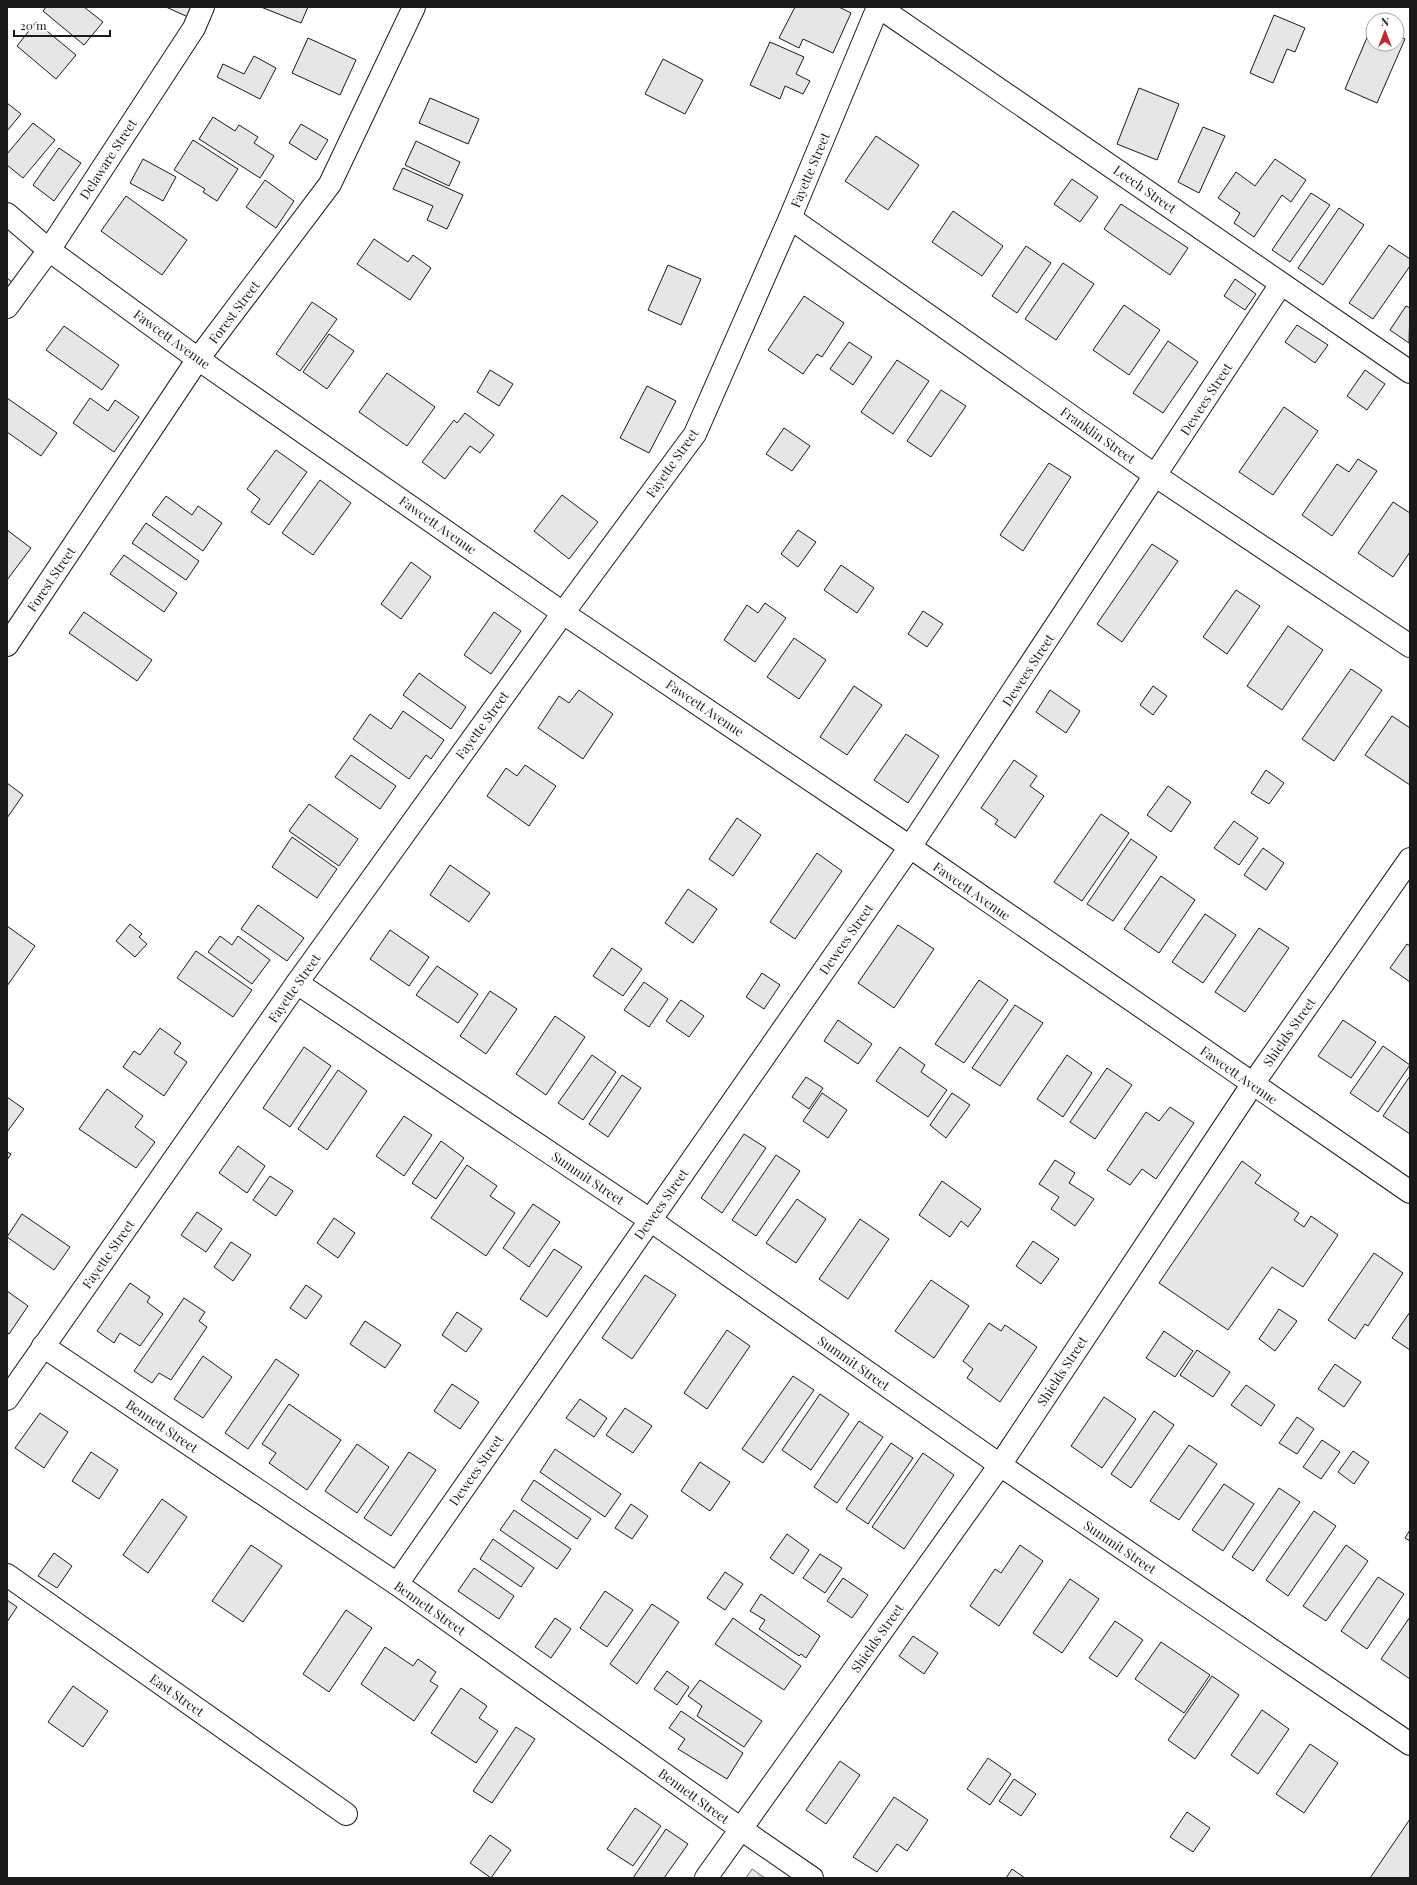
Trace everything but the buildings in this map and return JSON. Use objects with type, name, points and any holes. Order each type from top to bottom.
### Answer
[{"type":"street","name":"Delaware Street","points":[[7,307],[49,250],[194,28],[204,7]]},
{"type":"street","name":"Forest Street","points":[[7,645],[198,359],[330,184],[414,7]]},
{"type":"street","name":"Fayette Street","points":[[7,1399],[297,982],[563,613],[695,434],[790,218],[879,7]]},
{"type":"street","name":"Leech Street","points":[[879,7],[1410,372]]},
{"type":"street","name":"Fawcett Avenue","points":[[7,214],[49,250],[198,359],[563,613],[910,847],[1252,1085],[1410,1192]]},
{"type":"street","name":"Franklin Street","points":[[790,218],[1156,476],[1410,646]]},
{"type":"street","name":"Dewees Street","points":[[397,1584],[910,847],[1156,476],[1281,284]]},
{"type":"street","name":"Shields Street","points":[[706,1878],[1000,1465],[1252,1085],[1410,859]]},
{"type":"street","name":"Summit Street","points":[[297,982],[650,1220],[1000,1465],[1410,1744]]},
{"type":"street","name":"Bennett Street","points":[[43,1346],[397,1584],[812,1878]]},
{"type":"street","name":"East Street","points":[[7,1575],[346,1814]]},
{"type":"green space","points":[[752,1869],[765,1878],[746,1878]]}]
